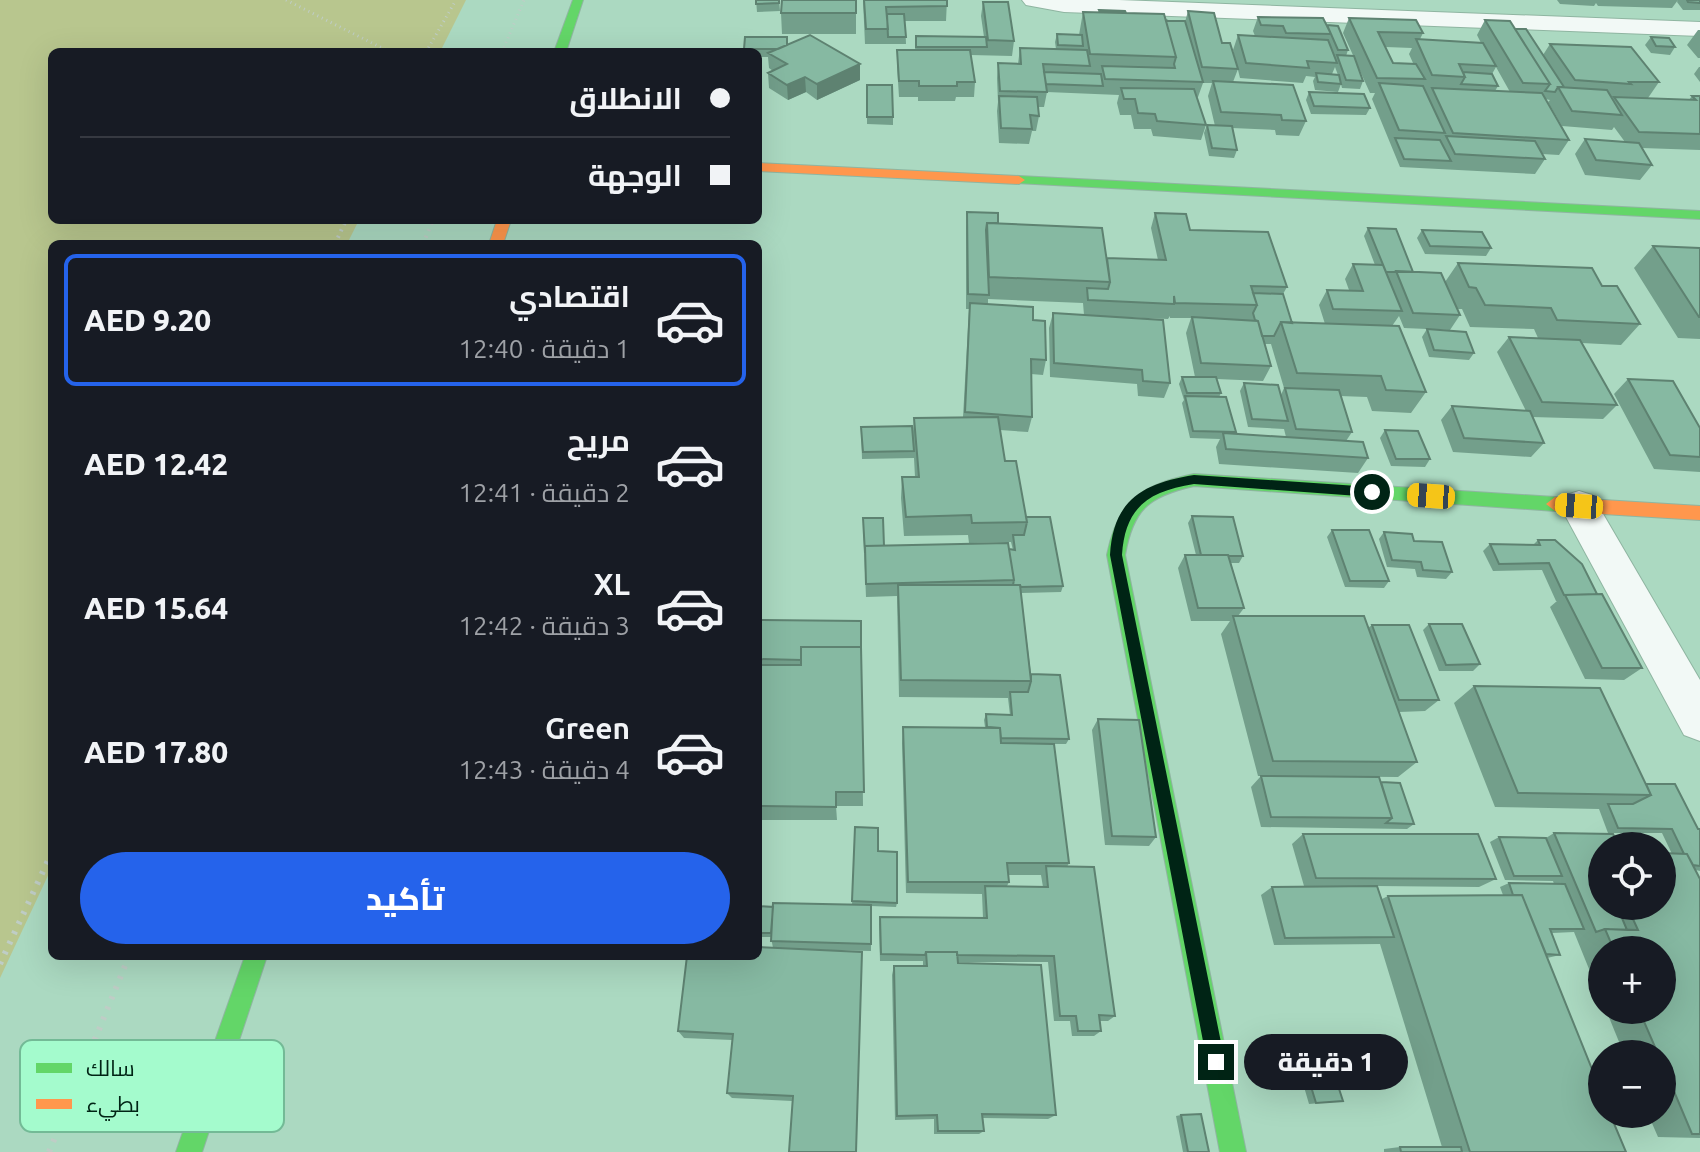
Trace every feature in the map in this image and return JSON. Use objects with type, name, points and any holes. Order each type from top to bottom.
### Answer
[{"type":"street","points":[[561,48],[578,0]]},
{"type":"street","points":[[1034,0],[1064,5],[1700,29]]},
{"type":"street","points":[[762,167],[1700,215]]},
{"type":"street","points":[[1233,1152],[1116,555],[1117,535],[1124,517],[1135,502],[1152,491],[1194,480],[1700,513]]},
{"type":"street","points":[[1579,506],[1700,721]]},
{"type":"street","points":[[227,1040],[255,960]]},
{"type":"street","points":[[189,1152],[196,1132]]},
{"type":"path","points":[[286,0],[382,48]]},
{"type":"path","points":[[428,48],[456,0]]},
{"type":"path","points":[[504,48],[524,0]]},
{"type":"path","points":[[0,964],[48,861]]},
{"type":"path","points":[[95,1040],[127,960]]},
{"type":"path","points":[[49,1152],[57,1132]]},
{"type":"green space","points":[[0,0],[466,0],[442,48],[48,48],[48,224],[357,224],[349,240],[48,240],[48,876],[0,978]]},
{"type":"building","points":[[756,0],[779,0],[779,3],[756,4]]},
{"type":"building","points":[[782,0],[856,0],[856,13],[781,13]]},
{"type":"building","points":[[864,0],[947,0],[947,6],[886,7],[888,29],[866,29]]},
{"type":"building","points":[[983,2],[1008,2],[1014,41],[988,40]]},
{"type":"building","points":[[1125,11],[1126,13],[1100,12]]},
{"type":"building","points":[[1188,11],[1214,13],[1222,43],[1230,43],[1238,69],[1202,67]]},
{"type":"building","points":[[1083,12],[1164,14],[1176,57],[1090,54]]},
{"type":"building","points":[[887,14],[904,14],[906,37],[888,37]]},
{"type":"building","points":[[1258,17],[1323,18],[1331,34],[1286,33],[1283,26],[1261,25]]},
{"type":"building","points":[[1349,18],[1416,20],[1423,33],[1378,32],[1393,63],[1416,64],[1425,79],[1377,78]]},
{"type":"building","points":[[1485,20],[1510,21],[1550,84],[1523,83]]},
{"type":"building","points":[[1166,21],[1185,21],[1203,82],[1105,79],[1102,66],[1175,68],[1176,57]]},
{"type":"building","points":[[1327,25],[1338,26],[1348,50],[1338,50]]},
{"type":"building","points":[[1515,29],[1526,29],[1564,87],[1558,87],[1555,92],[1545,91],[1550,84]]},
{"type":"building","points":[[1057,34],[1082,35],[1083,46],[1058,45]]},
{"type":"building","points":[[810,35],[860,64],[817,84],[805,77],[787,85],[768,73],[787,64],[768,53]]},
{"type":"building","points":[[1238,35],[1328,40],[1337,63],[1307,61],[1309,68],[1246,63]]},
{"type":"building","points":[[916,36],[986,37],[987,47],[916,47]]},
{"type":"building","points":[[745,37],[787,37],[787,45],[778,49],[744,48]]},
{"type":"building","points":[[1651,37],[1669,38],[1675,47],[1656,46]]},
{"type":"building","points":[[1416,39],[1483,43],[1496,66],[1459,64],[1465,77],[1432,75]]},
{"type":"building","points":[[1550,44],[1631,47],[1659,82],[1629,82],[1631,84],[1575,80]]},
{"type":"building","points":[[1020,48],[1087,50],[1090,66],[1043,64],[1047,92],[1000,91],[998,63],[1021,64]]},
{"type":"building","points":[[897,50],[970,50],[975,82],[957,82],[957,86],[919,86],[919,81],[899,81]]},
{"type":"building","points":[[1337,55],[1354,56],[1363,81],[1346,80]]},
{"type":"building","points":[[1044,72],[1101,74],[1103,86],[1046,84]]},
{"type":"building","points":[[1463,72],[1492,74],[1498,86],[1461,84],[1465,77]]},
{"type":"building","points":[[1316,73],[1339,75],[1341,84],[1318,82]]},
{"type":"building","points":[[1213,81],[1293,85],[1306,121],[1282,120],[1281,115],[1221,112]]},
{"type":"building","points":[[1379,83],[1423,86],[1445,133],[1399,130]]},
{"type":"building","points":[[867,85],[892,85],[893,117],[867,117]]},
{"type":"building","points":[[1558,87],[1607,90],[1622,115],[1572,111]]},
{"type":"building","points":[[1121,88],[1194,89],[1206,125],[1157,121],[1155,114],[1138,113],[1135,99],[1124,99]]},
{"type":"building","points":[[1432,88],[1542,93],[1569,140],[1453,133]]},
{"type":"building","points":[[1309,92],[1364,94],[1370,108],[1314,106]]},
{"type":"building","points":[[999,96],[1037,97],[1039,116],[1030,115],[1032,129],[1001,128]]},
{"type":"building","points":[[1692,96],[1700,96],[1700,134],[1639,132],[1614,97],[1696,100]]},
{"type":"building","points":[[1207,125],[1232,126],[1237,150],[1212,148]]},
{"type":"building","points":[[1446,136],[1535,141],[1545,159],[1455,154]]},
{"type":"building","points":[[1395,138],[1440,140],[1451,161],[1404,159]]},
{"type":"building","points":[[1585,139],[1639,143],[1652,165],[1596,160]]},
{"type":"building","points":[[967,212],[998,213],[998,223],[987,223],[986,230],[989,295],[968,294]]},
{"type":"building","points":[[1155,213],[1186,214],[1190,230],[1268,232],[1287,287],[1251,286],[1257,305],[1175,303],[1174,296],[1174,304],[1088,300],[1087,288],[1108,289],[1107,258],[1166,260]]},
{"type":"building","points":[[987,223],[1102,228],[1110,282],[989,277]]},
{"type":"building","points":[[1368,228],[1396,229],[1413,272],[1386,272]]},
{"type":"building","points":[[1422,230],[1482,232],[1491,248],[1430,246]]},
{"type":"building","points":[[1653,246],[1700,248],[1700,317],[1699,317]]},
{"type":"building","points":[[1458,263],[1592,268],[1602,286],[1617,286],[1640,324],[1557,320],[1551,308],[1485,305],[1476,288],[1469,287]]},
{"type":"building","points":[[1353,264],[1383,265],[1402,311],[1333,309],[1327,290],[1363,291]]},
{"type":"building","points":[[1396,271],[1441,273],[1460,315],[1413,313]]},
{"type":"building","points":[[1253,293],[1283,294],[1292,323],[1281,322],[1274,336],[1262,336],[1253,313],[1257,305]]},
{"type":"building","points":[[970,303],[1033,307],[1033,320],[1045,321],[1046,360],[1031,359],[1032,417],[965,412]]},
{"type":"building","points":[[1053,313],[1163,320],[1170,383],[1143,381],[1142,370],[1054,363]]},
{"type":"building","points":[[1192,317],[1258,321],[1271,366],[1201,363]]},
{"type":"building","points":[[1281,322],[1399,326],[1426,392],[1386,390],[1381,376],[1297,373]]},
{"type":"building","points":[[1427,329],[1466,332],[1474,353],[1434,350]]},
{"type":"building","points":[[1509,337],[1580,340],[1617,405],[1542,402]]},
{"type":"building","points":[[1182,377],[1216,377],[1221,393],[1187,393]]},
{"type":"building","points":[[1628,379],[1673,381],[1700,428],[1700,457],[1670,455]]},
{"type":"building","points":[[1244,383],[1278,385],[1288,421],[1252,419]]},
{"type":"building","points":[[1285,388],[1339,390],[1352,432],[1296,429]]},
{"type":"building","points":[[1185,396],[1226,397],[1236,432],[1193,431]]},
{"type":"building","points":[[1452,406],[1530,411],[1544,443],[1464,438]]},
{"type":"building","points":[[998,417],[1005,461],[1016,461],[1027,522],[972,523],[971,515],[906,517],[902,477],[919,477],[914,418]]},
{"type":"building","points":[[912,426],[914,451],[863,452],[861,427]]},
{"type":"building","points":[[1385,430],[1418,431],[1430,459],[1396,459]]},
{"type":"building","points":[[1223,433],[1363,442],[1368,458],[1226,449]]},
{"type":"building","points":[[1192,516],[1233,517],[1243,556],[1201,555]]},
{"type":"building","points":[[1026,517],[1050,517],[1063,586],[1013,585],[1009,549],[1015,550],[1013,535],[1024,535]]},
{"type":"building","points":[[863,518],[883,518],[884,546],[865,546],[865,553]]},
{"type":"building","points":[[1332,530],[1369,530],[1389,581],[1350,581]]},
{"type":"building","points":[[1384,532],[1412,534],[1414,541],[1442,542],[1452,572],[1423,570],[1421,562],[1392,560]]},
{"type":"building","points":[[1538,540],[1555,540],[1582,564],[1597,594],[1564,595],[1549,563],[1499,564],[1490,544],[1540,545]]},
{"type":"building","points":[[1008,543],[1014,580],[866,584],[865,546]]},
{"type":"building","points":[[1185,555],[1228,555],[1244,608],[1198,608]]},
{"type":"building","points":[[898,585],[1020,585],[1031,681],[901,680]]},
{"type":"building","points":[[1602,594],[1642,668],[1602,668],[1565,595]]},
{"type":"building","points":[[1233,616],[1364,616],[1417,762],[1273,761]]},
{"type":"building","points":[[762,620],[861,621],[861,647],[801,647],[801,660],[762,659]]},
{"type":"building","points":[[1429,624],[1462,624],[1480,664],[1446,665]]},
{"type":"building","points":[[1372,625],[1409,625],[1439,700],[1399,700]]},
{"type":"building","points":[[801,647],[861,647],[864,792],[836,792],[836,807],[762,806],[762,665],[801,665]]},
{"type":"building","points":[[1031,674],[1060,675],[1069,739],[1001,738],[1000,728],[987,727],[986,714],[1012,715],[1010,692],[1028,692]]},
{"type":"building","points":[[1474,686],[1600,688],[1651,795],[1518,793]]},
{"type":"building","points":[[1098,719],[1139,720],[1156,837],[1112,836]]},
{"type":"building","points":[[903,727],[1000,728],[1001,743],[1054,744],[1069,863],[1007,863],[1009,882],[908,882]]},
{"type":"building","points":[[1261,776],[1379,777],[1392,818],[1271,817]]},
{"type":"building","points":[[1381,782],[1400,783],[1414,824],[1386,823],[1392,818]]},
{"type":"building","points":[[1646,784],[1675,784],[1700,829],[1700,866],[1693,865],[1684,854],[1672,829],[1618,828],[1608,804],[1633,804],[1651,795]]},
{"type":"building","points":[[855,827],[878,828],[878,851],[897,852],[897,903],[852,901]]},
{"type":"building","points":[[1554,833],[1588,834],[1588,913]]},
{"type":"building","points":[[1303,834],[1478,834],[1496,879],[1316,878]]},
{"type":"building","points":[[1499,837],[1546,838],[1562,876],[1514,876]]},
{"type":"building","points":[[1676,854],[1687,854],[1700,879],[1700,1134],[1692,1134],[1676,1096],[1676,1040],[1652,1040],[1645,1024],[1676,1024],[1676,936],[1608,936],[1605,929],[1638,930],[1633,920],[1676,920]]},
{"type":"building","points":[[1046,866],[1094,867],[1115,1016],[1099,1015],[1101,1031],[1078,1031],[1076,1016],[1060,1016],[1054,956],[957,955],[957,952],[881,954],[880,917],[987,918],[985,886],[1048,887]]},
{"type":"building","points":[[1509,883],[1565,884],[1584,929],[1550,929],[1560,955],[1546,954],[1522,895],[1513,895]]},
{"type":"building","points":[[1377,886],[1394,937],[1285,938],[1272,887]]},
{"type":"building","points":[[1522,895],[1588,1059],[1588,1128],[1616,1128],[1626,1152],[1470,1152],[1388,896]]},
{"type":"building","points":[[773,903],[871,905],[871,944],[771,941]]},
{"type":"building","points":[[762,906],[773,907],[771,933],[762,933]]},
{"type":"building","points":[[1591,920],[1623,920],[1627,930],[1605,929],[1596,932]]},
{"type":"building","points":[[762,947],[862,952],[856,1152],[789,1152],[793,1096],[727,1093],[733,1034],[678,1031],[687,960],[762,960]]},
{"type":"building","points":[[926,952],[957,952],[958,963],[1041,965],[1056,1115],[982,1114],[984,1131],[938,1131],[937,1115],[897,1116],[894,966],[927,966]]},
{"type":"building","points":[[1325,1046],[1343,1101],[1316,1103],[1299,1047]]},
{"type":"building","points":[[1201,1114],[1209,1152],[1188,1152],[1181,1115]]},
{"type":"building","points":[[1400,1147],[1461,1147],[1462,1152],[1401,1152]]},
{"type":"traffic: fast","points":[[561,48],[578,0]]},
{"type":"traffic: fast","points":[[1019,180],[1700,215]]},
{"type":"traffic: fast","points":[[1233,1152],[1116,555],[1124,523],[1139,502],[1150,494],[1194,480],[1555,504]]},
{"type":"traffic: fast","points":[[227,1040],[255,960]]},
{"type":"traffic: fast","points":[[189,1152],[196,1132]]},
{"type":"traffic: slow","points":[[762,167],[1019,180]]},
{"type":"traffic: slow","points":[[497,240],[503,224]]},
{"type":"traffic: slow","points":[[1555,504],[1700,513]]},
{"type":"route","points":[[1216,1062],[1116,555],[1117,535],[1124,517],[1135,502],[1172,483],[1194,480],[1372,492]]}]
